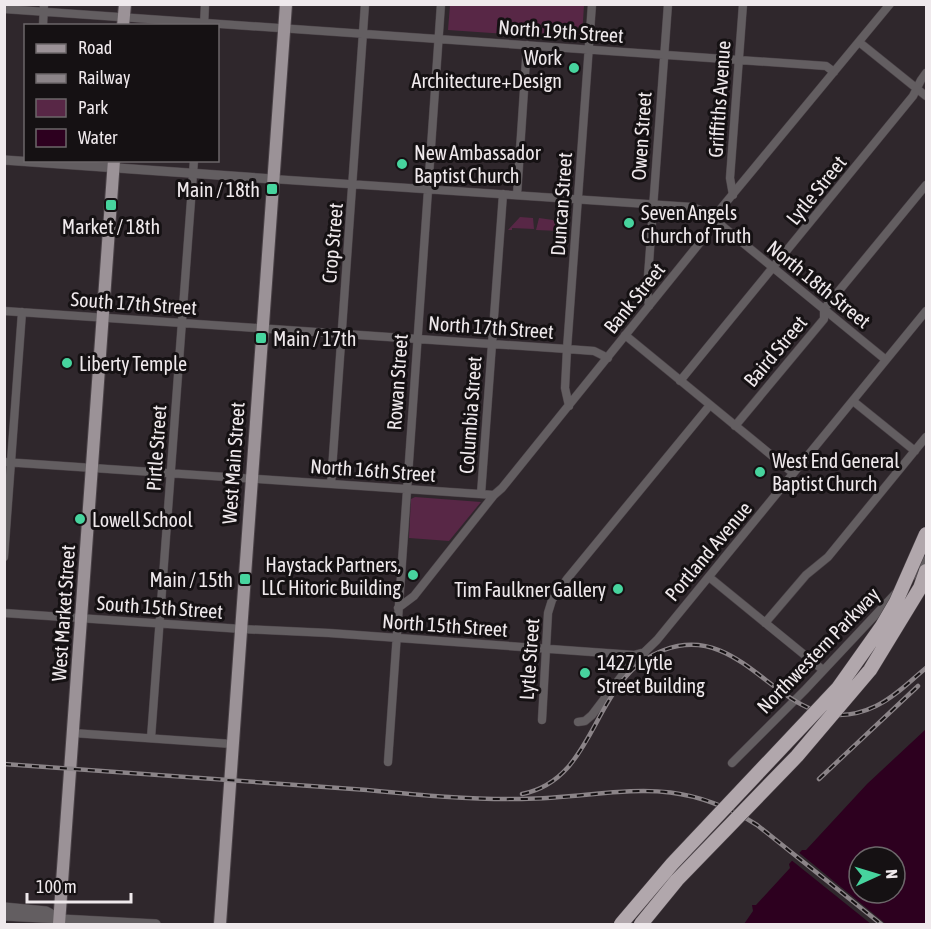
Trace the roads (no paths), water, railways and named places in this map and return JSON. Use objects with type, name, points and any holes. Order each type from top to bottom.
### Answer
[{"type":"highway","points":[[621,924],[672,864],[840,685],[870,645],[891,610],[927,534]]},
{"type":"highway","points":[[641,924],[684,872],[796,756],[870,670],[920,588],[927,571]]},
{"type":"main road","points":[[124,22],[125,4]]},
{"type":"main road","name":"West Main Street","points":[[220,924],[286,4]]},
{"type":"main road","name":"West Market Street","points":[[59,921],[114,164]]},
{"type":"street","points":[[204,24],[205,4]]},
{"type":"street","name":"Crop Street","points":[[331,484],[365,4]]},
{"type":"street","name":"Rowan Street","points":[[388,762],[441,4]]},
{"type":"street","name":"Duncan Street","points":[[568,406],[565,388],[567,349],[592,4]]},
{"type":"street","name":"Owen Street","points":[[649,306],[646,290],[668,4]]},
{"type":"street","name":"Griffiths Avenue","points":[[733,195],[730,178],[743,4]]},
{"type":"street","name":"Bank Street","points":[[398,608],[414,596],[494,495],[608,358],[698,245],[718,212],[890,4]]},
{"type":"street","name":"North 19th Street","points":[[4,9],[44,8],[124,22],[204,24]]},
{"type":"street","points":[[43,24],[44,8]]},
{"type":"street","name":"North 19th Street","points":[[219,25],[826,66],[834,72]]},
{"type":"street","points":[[859,42],[927,96]]},
{"type":"street","points":[[517,195],[527,45]]},
{"type":"street","name":"Lytle Street","points":[[680,381],[913,96],[927,73]]},
{"type":"street","points":[[4,160],[24,161]]},
{"type":"street","points":[[60,162],[114,164],[273,179]]},
{"type":"street","name":"Pirtle Street","points":[[151,738],[194,162]]},
{"type":"street","name":"North 18th Street","points":[[273,179],[692,207],[708,213],[886,360]]},
{"type":"street","name":"Baird Street","points":[[735,426],[824,319],[824,309],[927,185]]},
{"type":"street","name":"Columbia Street","points":[[481,494],[503,194]]},
{"type":"street","name":"South 17th Street","points":[[4,311],[262,328]]},
{"type":"street","name":"Portland Avenue","points":[[578,722],[585,721],[592,715],[627,669],[645,652],[709,577],[927,311]]},
{"type":"street","points":[[4,557],[8,462],[22,312]]},
{"type":"street","name":"North 17th Street","points":[[262,328],[594,351],[608,358]]},
{"type":"street","points":[[625,335],[793,473]]},
{"type":"street","points":[[853,401],[915,451]]},
{"type":"street","name":"Lytle Street","points":[[542,720],[548,613],[559,589],[710,405]]},
{"type":"street","points":[[765,622],[806,575],[828,557],[927,437]]},
{"type":"street","name":"North 16th Street","points":[[8,462],[494,495]]},
{"type":"street","name":"Northwestern Parkway","points":[[732,762],[927,560]]},
{"type":"street","points":[[709,577],[823,670]]},
{"type":"street","name":"South 15th Street","points":[[4,613],[242,629]]},
{"type":"street","name":"North 15th Street","points":[[242,629],[634,655],[645,652]]},
{"type":"street","points":[[73,733],[232,744]]},
{"type":"street","points":[[4,907],[46,911],[59,921]]},
{"type":"street","points":[[4,916],[59,921],[156,924]]},
{"type":"water","points":[[926,729],[926,924],[744,924],[753,911],[752,905],[756,905],[790,868],[789,864],[802,850],[806,850],[867,784]]},
{"type":"railway","points":[[522,794],[547,784],[567,769],[582,749],[607,703],[622,682],[640,663],[664,650],[694,645],[721,651],[745,665],[792,699],[817,711],[844,715],[883,702],[926,668]]},
{"type":"railway","points":[[819,779],[918,686]]},
{"type":"railway","points":[[4,764],[464,798],[522,799],[614,792],[669,792],[726,808],[757,825],[881,924]]},
{"type":"place","name":"Work Architecture+Design","points":[[574,68]]},
{"type":"place","name":"New Ambassador Baptist Church","points":[[402,164]]},
{"type":"place","name":"Main / 18th","points":[[272,189]]},
{"type":"place","name":"Market / 18th","points":[[111,205]]},
{"type":"place","name":"Seven Angels Church of Truth","points":[[629,223]]},
{"type":"place","name":"Main / 17th","points":[[261,338]]},
{"type":"place","name":"Liberty Temple","points":[[67,363]]},
{"type":"place","name":"West End General Baptist Church","points":[[760,472]]},
{"type":"place","name":"Lowell School","points":[[80,519]]},
{"type":"place","name":"Haystack Partners, LLC Hitoric Building","points":[[413,575]]},
{"type":"place","name":"Main / 15th","points":[[245,579]]},
{"type":"place","name":"Tim Faulkner Gallery","points":[[618,589]]},
{"type":"place","name":"1427 Lytle Street Building","points":[[585,673]]}]
